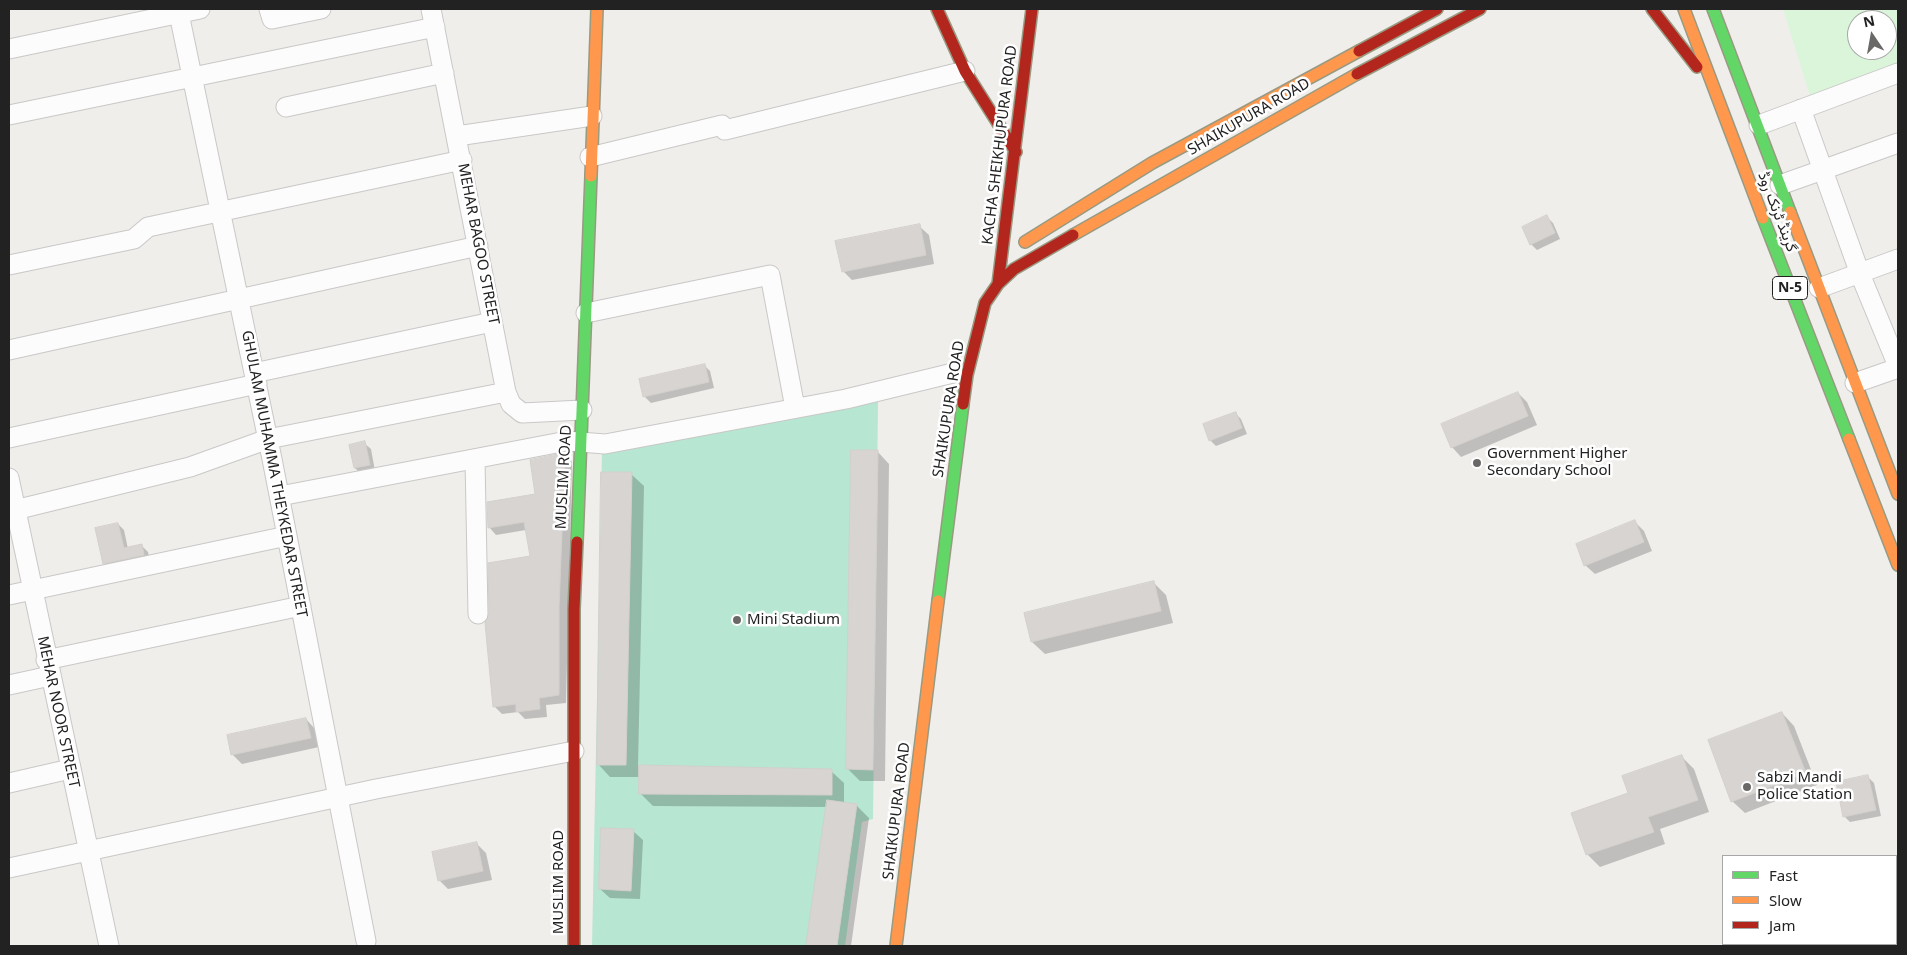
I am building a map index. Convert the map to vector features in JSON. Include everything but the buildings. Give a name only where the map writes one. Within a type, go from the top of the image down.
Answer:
[{"type":"main road","name":"MUSLIM ROAD","points":[[574,946],[574,609],[597,9]]},
{"type":"main road","points":[[937,9],[965,71],[1016,152]]},
{"type":"main road","name":"KACHA SHEIKHUPURA ROAD","points":[[998,284],[1016,152],[1032,9]]},
{"type":"main road","name":"SHAIKUPURA ROAD","points":[[986,273],[1001,257],[1152,163],[1437,9]]},
{"type":"main road","name":"SHAIKUPURA ROAD","points":[[896,946],[926,692],[967,376],[985,303],[998,284],[1014,269],[1301,104],[1480,9]]},
{"type":"main road","points":[[1652,9],[1712,86]]},
{"type":"main road","name":"گرینڈ ٹرنک روڈ","points":[[1684,9],[1712,86],[1758,125],[1855,383],[1894,473],[1898,494]]},
{"type":"main road","name":"گرینڈ ٹرنک روڈ","points":[[1713,9],[1736,107],[1898,565]]},
{"type":"street","points":[[9,49],[178,11],[200,9]]},
{"type":"street","points":[[269,9],[272,19],[321,9]]},
{"type":"street","name":"GHULAM MUHAMMA THEYKEDAR STREET","points":[[178,11],[280,496],[366,941]]},
{"type":"street","points":[[9,115],[192,78],[435,14]]},
{"type":"street","name":"MEHAR BAGOO STREET","points":[[435,14],[444,73],[506,392],[511,404],[522,413],[582,410]]},
{"type":"street","points":[[590,157],[722,125],[725,130],[965,71]]},
{"type":"street","points":[[286,107],[444,73]]},
{"type":"street","points":[[1758,125],[1898,73]]},
{"type":"street","points":[[1801,109],[1860,274],[1898,367],[1855,383]]},
{"type":"street","points":[[457,136],[592,116]]},
{"type":"street","points":[[1780,185],[1898,143]]},
{"type":"street","points":[[9,265],[134,239],[148,227],[462,160]]},
{"type":"street","points":[[9,350],[478,246]]},
{"type":"street","points":[[1820,288],[1898,260]]},
{"type":"street","points":[[586,313],[770,275],[795,408]]},
{"type":"street","points":[[9,438],[492,322]]},
{"type":"street","points":[[280,496],[475,460],[567,440],[605,444],[846,399],[953,373]]},
{"type":"street","points":[[14,518],[190,468],[268,439],[506,392]]},
{"type":"street","points":[[475,460],[478,614]]},
{"type":"street","name":"MEHAR NOOR STREET","points":[[9,478],[14,518],[32,590],[109,946]]},
{"type":"street","points":[[9,595],[287,536]]},
{"type":"street","points":[[9,685],[48,668],[301,606]]},
{"type":"street","points":[[9,868],[574,750]]},
{"type":"street","points":[[9,783],[70,769]]},
{"type":"green space","points":[[1783,9],[1898,9],[1898,63],[1810,96]]},
{"type":"green space","name":"Mini Stadium","points":[[878,401],[873,819],[862,822],[845,946],[592,946],[602,452]]},
{"type":"traffic: fast","points":[[1713,9],[1790,212]]},
{"type":"traffic: fast","points":[[577,542],[591,176]]},
{"type":"traffic: fast","points":[[1763,218],[1849,439]]},
{"type":"traffic: fast","points":[[938,601],[963,404]]},
{"type":"traffic: slow","points":[[591,176],[597,9]]},
{"type":"traffic: slow","points":[[1684,9],[1763,218]]},
{"type":"traffic: slow","points":[[1025,242],[1152,163],[1359,51]]},
{"type":"traffic: slow","points":[[1073,235],[1357,74]]},
{"type":"traffic: slow","points":[[1790,212],[1898,494]]},
{"type":"traffic: slow","points":[[1849,439],[1898,565]]},
{"type":"traffic: slow","points":[[896,946],[938,601]]},
{"type":"traffic: jam","points":[[937,9],[965,71],[1016,152]]},
{"type":"traffic: jam","points":[[998,284],[1032,9]]},
{"type":"traffic: jam","points":[[1359,51],[1437,9]]},
{"type":"traffic: jam","points":[[1357,74],[1480,9]]},
{"type":"traffic: jam","points":[[1652,9],[1697,67]]},
{"type":"traffic: jam","points":[[963,404],[967,375],[985,303],[998,284],[1014,269],[1073,235]]},
{"type":"traffic: jam","points":[[574,946],[574,609],[577,542]]},
{"type":"place","name":"Government Higher Secondary School","points":[[1477,463]]},
{"type":"place","name":"Mini Stadium","points":[[737,620]]},
{"type":"place","name":"Sabzi Mandi Police Station","points":[[1747,787]]}]
